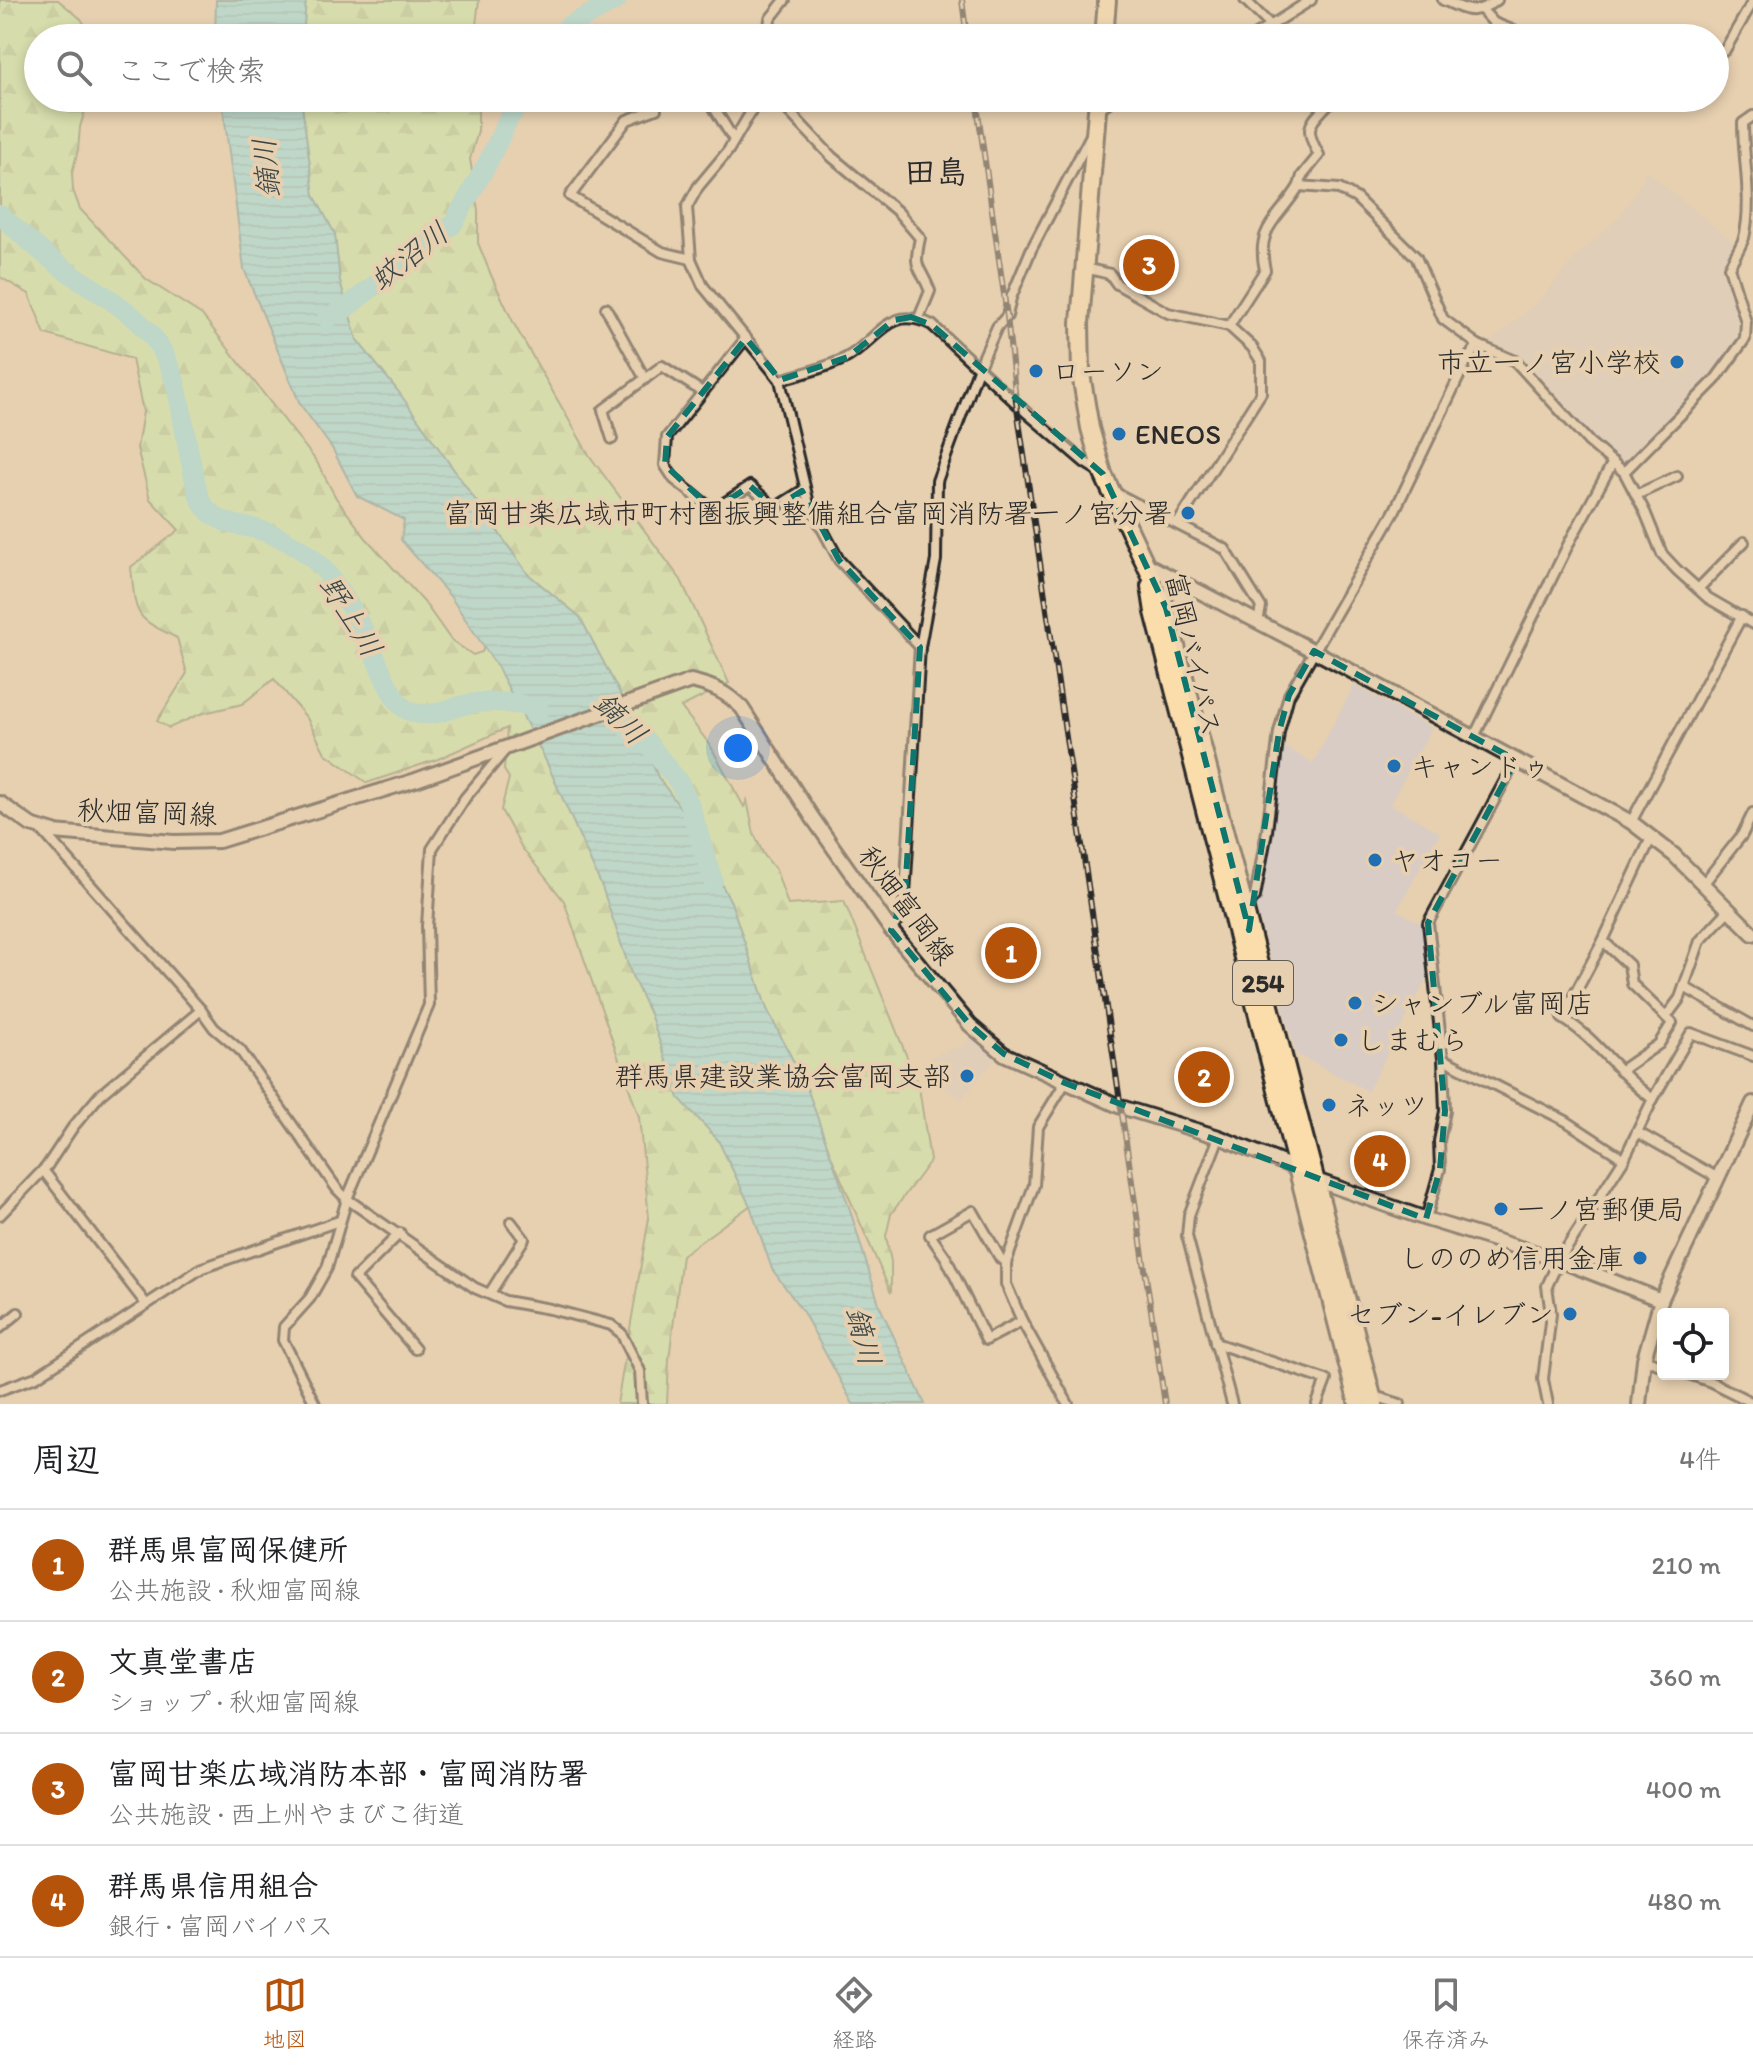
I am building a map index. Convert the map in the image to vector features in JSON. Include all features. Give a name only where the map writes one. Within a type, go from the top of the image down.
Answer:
[{"type":"highway","points":[[1105,24],[1107,0]]},
{"type":"highway","name":"254","points":[[1097,112],[1080,323],[1081,374],[1090,428],[1103,474],[1146,564]]},
{"type":"highway","name":"富岡バイパス","points":[[1146,564],[1166,608],[1368,1401]]},
{"type":"highway","name":"富岡バイパス","points":[[1146,564],[1154,612],[1298,1169],[1368,1401]]},
{"type":"main road","points":[[1146,564],[1631,822],[1704,883],[1753,934]]},
{"type":"main road","name":"秋畑富岡線","points":[[0,803],[13,814],[54,832],[174,842],[219,841],[416,780],[691,681],[712,686],[729,695],[742,708],[812,817],[891,930],[970,1025],[1004,1054],[1121,1107],[1219,1137],[1298,1169],[1313,1179],[1426,1219],[1559,1260],[1661,1300]]},
{"type":"main road","points":[[1639,1404],[1644,1359],[1661,1300],[1753,1103]]},
{"type":"street","points":[[1245,0],[1268,24]]},
{"type":"street","points":[[1276,24],[1311,0]]},
{"type":"street","points":[[1443,0],[1466,10],[1482,10],[1497,0]]},
{"type":"street","points":[[769,24],[781,1]]},
{"type":"street","points":[[1729,43],[1753,1]]},
{"type":"street","points":[[1482,10],[1497,24]]},
{"type":"street","points":[[648,112],[627,120],[570,196],[662,252],[691,259]]},
{"type":"street","points":[[717,112],[734,140]]},
{"type":"street","points":[[751,112],[687,207],[691,259],[703,286],[780,380],[809,504],[839,560],[920,647]]},
{"type":"street","points":[[789,112],[832,157],[898,212],[920,238],[917,270],[930,291],[919,318]]},
{"type":"street","points":[[891,930],[902,916],[905,895],[920,647],[936,560],[937,481],[979,367],[997,327],[1007,316],[1031,250],[1097,112]]},
{"type":"street","points":[[1229,326],[1265,270],[1260,251],[1264,233],[1319,155],[1308,136],[1309,127],[1321,112]]},
{"type":"street","points":[[1624,472],[1715,380],[1745,339],[1746,322],[1729,267],[1744,237],[1749,214],[1750,190],[1743,123],[1753,116]]},
{"type":"street","points":[[1299,186],[1339,189],[1356,198],[1416,257],[1443,319],[1478,345],[1515,361],[1589,442],[1624,472],[1662,554],[1708,598],[1753,624]]},
{"type":"street","points":[[1084,267],[1110,274],[1117,284],[1168,313],[1229,326],[1252,347],[1261,361],[1261,393],[1178,523]]},
{"type":"street","points":[[606,308],[645,379]]},
{"type":"street","points":[[780,380],[848,357],[894,320],[919,318],[932,325],[1084,462],[1103,474]]},
{"type":"street","points":[[746,338],[667,437],[665,465],[674,479],[713,510],[750,486],[775,508],[805,489]]},
{"type":"street","points":[[1244,909],[1255,897],[1279,732],[1289,695],[1394,512],[1467,360],[1478,345]]},
{"type":"street","points":[[612,439],[603,410],[662,366],[701,391]]},
{"type":"street","points":[[1474,737],[1570,541],[1613,462]]},
{"type":"street","points":[[1636,495],[1677,476]]},
{"type":"street","points":[[1111,490],[1225,549],[1261,607],[1258,622]]},
{"type":"street","points":[[1698,589],[1744,542]]},
{"type":"street","points":[[1631,822],[1742,616]]},
{"type":"street","points":[[315,1404],[283,1340],[284,1327],[310,1298],[327,1268],[347,1199],[429,1005],[427,926],[432,849],[465,798],[507,747]]},
{"type":"street","points":[[1426,1219],[1440,1169],[1439,1141],[1445,1111],[1443,1059],[1428,923],[1516,760]]},
{"type":"street","points":[[1704,883],[1742,835],[1753,813]]},
{"type":"street","points":[[41,828],[214,1028],[240,1050],[347,1199],[475,1288],[505,1301],[611,1325],[621,1333],[640,1371],[642,1404]]},
{"type":"street","points":[[1651,838],[1603,941],[1562,1018],[1584,1031],[1630,1083],[1653,1099]]},
{"type":"street","points":[[1620,1071],[1659,1044],[1680,998],[1700,941],[1729,910]]},
{"type":"street","points":[[1603,941],[1629,965],[1632,984],[1669,1020],[1691,1033],[1753,1056]]},
{"type":"street","points":[[1684,987],[1753,1026]]},
{"type":"street","points":[[0,1215],[43,1170],[100,1095],[201,1010]]},
{"type":"street","points":[[1548,1404],[1543,1379],[1551,1314],[1547,1286],[1559,1260],[1624,1159],[1653,1099],[1691,1033]]},
{"type":"street","points":[[1443,1059],[1566,1121],[1624,1159]]},
{"type":"street","points":[[1065,1083],[1038,1127],[1034,1185],[1006,1263],[1006,1284],[1022,1321],[1068,1404]]},
{"type":"street","points":[[1637,1132],[1718,1178]]},
{"type":"street","points":[[1219,1137],[1189,1215],[1187,1236],[1232,1404]]},
{"type":"street","points":[[43,1170],[146,1304]]},
{"type":"street","points":[[1006,1263],[973,1211],[930,1235],[946,1258],[986,1340],[1022,1321]]},
{"type":"street","points":[[0,1390],[36,1377],[202,1268],[339,1221]]},
{"type":"street","points":[[490,1293],[524,1239],[511,1222]]},
{"type":"street","points":[[400,1233],[355,1278],[415,1349]]},
{"type":"street","points":[[0,1328],[18,1313]]},
{"type":"street","points":[[1215,1343],[1326,1380],[1317,1404]]},
{"type":"street","points":[[1644,1359],[1657,1364]]},
{"type":"street","points":[[1705,1380],[1753,1403]]},
{"type":"street","points":[[1368,1401],[1400,1404]]},
{"type":"highlighted area","points":[[911,317],[932,325],[1103,474],[1166,608],[1249,930],[1279,732],[1289,695],[1314,651],[1516,760],[1428,923],[1445,1111],[1440,1169],[1426,1219],[1065,1083],[1004,1054],[970,1025],[891,930],[905,895],[920,647],[839,560],[802,491],[775,508],[750,486],[713,510],[665,465],[667,437],[746,338],[780,380],[848,357],[894,320]]},
{"type":"shaded area","points":[[1645,170],[1736,244],[1722,270],[1741,324],[1739,339],[1711,378],[1627,462],[1618,463],[1589,437],[1535,373],[1488,344],[1538,302],[1578,255],[1619,217],[1642,182]]},
{"type":"shaded area","points":[[1354,685],[1432,728],[1390,804],[1440,833],[1397,910],[1424,925],[1427,978],[1368,1091],[1296,1054],[1256,907],[1282,745],[1313,763]]},
{"type":"shaded area","points":[[972,1035],[996,1058],[962,1099],[936,1083],[930,1057],[964,1045]]},
{"type":"green space","points":[[0,0],[58,0],[84,24],[24,24],[24,112],[85,112],[72,173],[73,190],[80,209],[146,279],[202,315],[317,462],[336,498],[366,538],[424,602],[451,640],[473,655],[482,652],[486,643],[419,531],[277,112],[478,112],[478,131],[470,159],[478,210],[478,243],[491,275],[514,324],[589,455],[681,580],[729,683],[681,707],[710,745],[744,807],[747,800],[754,834],[764,855],[776,870],[788,905],[844,901],[919,1087],[930,1161],[891,1214],[886,1236],[891,1262],[891,1293],[828,1149],[682,1255],[669,1359],[667,1404],[617,1404],[649,1218],[639,1117],[564,901],[522,848],[501,810],[509,778],[504,770],[507,728],[438,759],[367,783],[325,753],[307,718],[274,679],[242,704],[200,714],[169,728],[157,721],[187,673],[177,638],[152,625],[139,613],[131,567],[179,530],[150,499],[137,448],[143,412],[132,359],[45,334],[29,294],[0,277]]},
{"type":"green space","points":[[274,0],[479,0],[476,24],[271,24]]},
{"type":"water","points":[[216,0],[306,0],[304,24],[215,24]]},
{"type":"water","points":[[224,112],[303,112],[314,195],[335,234],[340,281],[357,340],[398,391],[528,574],[580,617],[635,722],[658,777],[682,810],[731,902],[767,1009],[807,1088],[880,1307],[925,1404],[853,1404],[803,1312],[772,1269],[750,1206],[718,1140],[679,1098],[602,887],[546,761],[498,668],[450,596],[401,540],[404,520],[357,496],[332,448],[300,404],[244,269]]},
{"type":"waterway","name":"蚊沼川","points":[[572,24],[617,0]]},
{"type":"waterway","name":"蚊沼川","points":[[327,318],[343,310],[453,224],[513,112]]},
{"type":"waterway","name":"野上川","points":[[0,215],[52,260],[132,316],[152,336],[162,350],[175,382],[195,483],[205,507],[224,521],[278,537],[304,552],[326,572],[356,617],[389,688],[402,706],[424,714],[487,702],[540,710]]},
{"type":"waterway","name":"鏑川","points":[[621,724],[647,742],[680,784],[689,803],[713,881]]},
{"type":"railway","points":[[962,0],[965,24]]},
{"type":"railway","points":[[978,112],[1016,401],[1165,1404]]},
{"type":"place","name":"富岡甘楽広域消防本部・富岡消防署","points":[[1149,265]]},
{"type":"place","name":"市立一ノ宮小学校","points":[[1677,362]]},
{"type":"place","name":"ローソン","points":[[1036,371]]},
{"type":"place","name":"ENEOS","points":[[1119,434]]},
{"type":"place","name":"富岡甘楽広域市町村圏振興整備組合富岡消防署一ノ宮分署","points":[[1188,513]]},
{"type":"place","name":"キャンドゥ","points":[[1394,766]]},
{"type":"place","name":"ヤオコー","points":[[1375,860]]},
{"type":"place","name":"群馬県富岡保健所","points":[[1011,953]]},
{"type":"place","name":"シャンブル富岡店","points":[[1355,1003]]},
{"type":"place","name":"しまむら","points":[[1341,1040]]},
{"type":"place","name":"群馬県建設業協会富岡支部","points":[[967,1076]]},
{"type":"place","name":"文真堂書店","points":[[1204,1077]]},
{"type":"place","name":"ネッツ","points":[[1329,1105]]},
{"type":"place","name":"群馬県信用組合","points":[[1380,1161]]},
{"type":"place","name":"一ノ宮郵便局","points":[[1501,1209]]},
{"type":"place","name":"しののめ信用金庫","points":[[1640,1258]]},
{"type":"place","name":"セブン-イレブン","points":[[1570,1314]]},
{"type":"district","name":"田島","points":[[936,172]]}]
